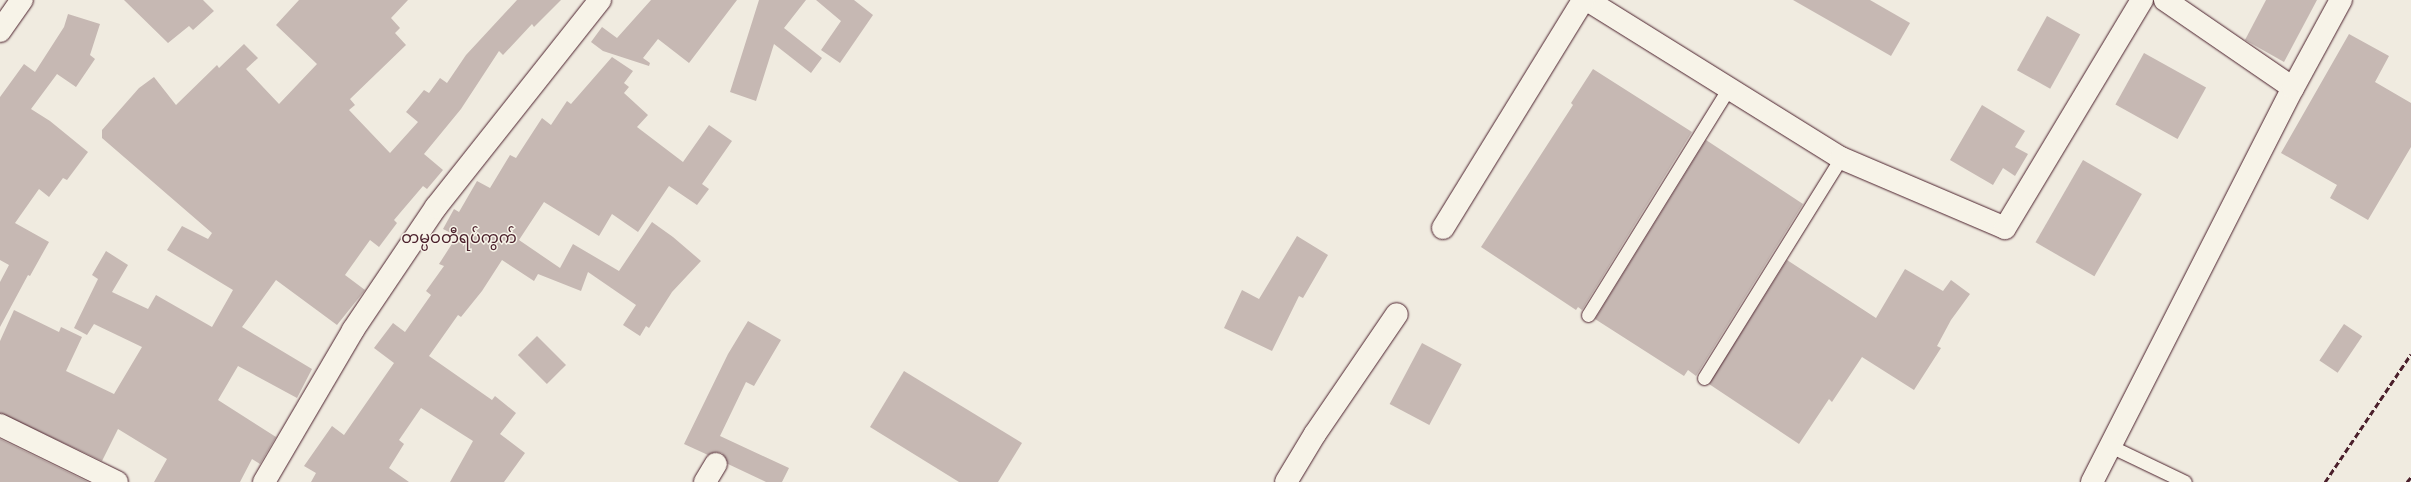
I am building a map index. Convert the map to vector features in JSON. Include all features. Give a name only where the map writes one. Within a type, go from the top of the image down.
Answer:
[{"type":"street","points":[[0,31],[22,0]]},
{"type":"street","points":[[264,482],[353,330],[436,207],[600,0]]},
{"type":"street","points":[[1443,228],[1583,0]]},
{"type":"street","points":[[1587,0],[1841,158],[2005,228],[2142,0]]},
{"type":"street","points":[[2165,0],[2293,88]]},
{"type":"street","points":[[2092,482],[2293,88],[2341,0]]},
{"type":"street","points":[[1286,482],[1315,434],[1397,314]]},
{"type":"street","points":[[0,425],[116,482]]},
{"type":"street","points":[[705,482],[716,464]]},
{"type":"lane","points":[[1588,315],[1729,88]]},
{"type":"lane","points":[[1704,378],[1841,158]]},
{"type":"lane","points":[[2110,446],[2186,482]]},
{"type":"building","points":[[124,0],[203,0],[214,11],[193,30],[189,26],[168,43]]},
{"type":"building","points":[[299,0],[408,0],[391,18],[400,28],[395,33],[406,45],[350,99],[355,105],[349,110],[390,153],[418,122],[406,112],[424,90],[429,93],[440,78],[447,83],[466,55],[517,0],[561,0],[534,27],[532,24],[503,55],[499,51],[461,109],[424,154],[443,170],[427,189],[423,186],[394,220],[397,223],[379,247],[370,240],[345,275],[365,290],[337,325],[276,280],[242,327],[312,369],[297,398],[238,366],[218,400],[276,437],[260,464],[252,459],[240,482],[154,482],[167,459],[118,429],[102,461],[0,413],[0,341],[14,310],[59,332],[61,327],[82,337],[66,371],[114,394],[142,347],[94,324],[87,335],[74,328],[98,279],[92,275],[106,251],[128,265],[112,292],[148,309],[156,295],[212,327],[233,290],[167,250],[182,226],[208,239],[212,233],[102,138],[102,130],[139,88],[154,77],[176,105],[217,65],[219,68],[244,44],[258,58],[246,69],[279,104],[317,64],[276,25]]},
{"type":"building","points":[[651,0],[737,0],[689,63],[658,39],[643,58],[650,63],[649,66],[603,51],[591,42],[602,27],[617,38]]},
{"type":"building","points":[[759,0],[806,0],[784,28],[822,58],[811,73],[774,44],[756,101],[730,92]]},
{"type":"building","points":[[816,0],[854,0],[873,15],[840,63],[821,50],[841,21]]},
{"type":"building","points":[[1793,0],[1870,0],[1910,23],[1891,56]]},
{"type":"building","points":[[2266,0],[2317,0],[2284,62],[2245,40]]},
{"type":"building","points":[[68,14],[100,24],[90,55],[95,59],[76,87],[57,74],[31,109],[50,121],[88,152],[67,180],[63,178],[49,197],[39,189],[15,223],[49,242],[30,276],[28,275],[0,327],[0,282],[9,265],[0,260],[0,97],[24,64],[35,72],[64,27]]},
{"type":"building","points":[[2047,16],[2080,34],[2050,89],[2017,70]]},
{"type":"building","points":[[2349,34],[2389,56],[2375,82],[2411,103],[2411,147],[2368,220],[2330,198],[2337,185],[2281,153]]},
{"type":"building","points":[[2144,53],[2206,87],[2177,139],[2115,105]]},
{"type":"building","points":[[612,57],[633,71],[624,83],[629,87],[624,93],[648,115],[637,127],[683,162],[709,125],[732,141],[702,184],[709,189],[697,205],[669,186],[638,232],[612,214],[599,236],[544,202],[519,240],[560,268],[573,244],[619,271],[652,222],[673,237],[701,261],[672,292],[649,328],[646,326],[640,336],[623,325],[636,305],[588,272],[581,291],[538,274],[534,281],[502,260],[482,291],[461,317],[458,315],[429,356],[492,400],[495,396],[516,413],[500,434],[525,453],[504,482],[450,482],[473,441],[421,408],[399,440],[404,444],[389,468],[409,482],[311,482],[316,473],[304,466],[332,426],[344,435],[394,363],[374,348],[393,323],[405,332],[431,295],[426,291],[444,266],[439,264],[457,236],[443,229],[454,209],[459,212],[477,181],[490,188],[510,155],[516,158],[542,118],[551,125],[567,101],[571,104]]},
{"type":"building","points":[[1593,69],[1692,132],[1582,310],[1578,307],[1576,310],[1481,247],[1573,105],[1571,103]]},
{"type":"building","points":[[1982,105],[2025,131],[2015,147],[2028,154],[2015,176],[2003,168],[1993,185],[1950,160]]},
{"type":"building","points":[[1706,140],[1803,204],[1696,376],[1688,370],[1684,376],[1595,319]]},
{"type":"building","points":[[2083,160],[2142,194],[2094,276],[2036,242]]},
{"type":"building","points":[[1297,236],[1328,255],[1303,298],[1299,296],[1272,351],[1224,328],[1242,290],[1259,299]]},
{"type":"building","points":[[1787,260],[1876,318],[1905,269],[1943,291],[1951,280],[1970,294],[1951,320],[1937,346],[1941,348],[1914,390],[1862,357],[1832,402],[1829,399],[1799,444],[1709,384]]},
{"type":"building","points":[[748,321],[781,340],[754,386],[746,382],[720,436],[789,468],[782,482],[766,482],[728,464],[722,453],[716,452],[708,455],[684,444],[728,354]]},
{"type":"building","points":[[2344,324],[2362,336],[2338,373],[2319,360]]},
{"type":"building","points":[[537,336],[566,365],[547,384],[518,355]]},
{"type":"building","points":[[1422,343],[1462,364],[1429,425],[1390,404]]},
{"type":"building","points":[[904,371],[1022,443],[998,482],[959,482],[870,427]]},
{"type":"building","points":[[0,439],[88,482],[0,482]]},
{"type":"railway","points":[[2325,482],[2411,354]]},
{"type":"railway","points":[[2407,482],[2411,477]]},
{"type":"district","name":"တမ္ပဝတီရပ်ကွက်","points":[[459,239]]}]
